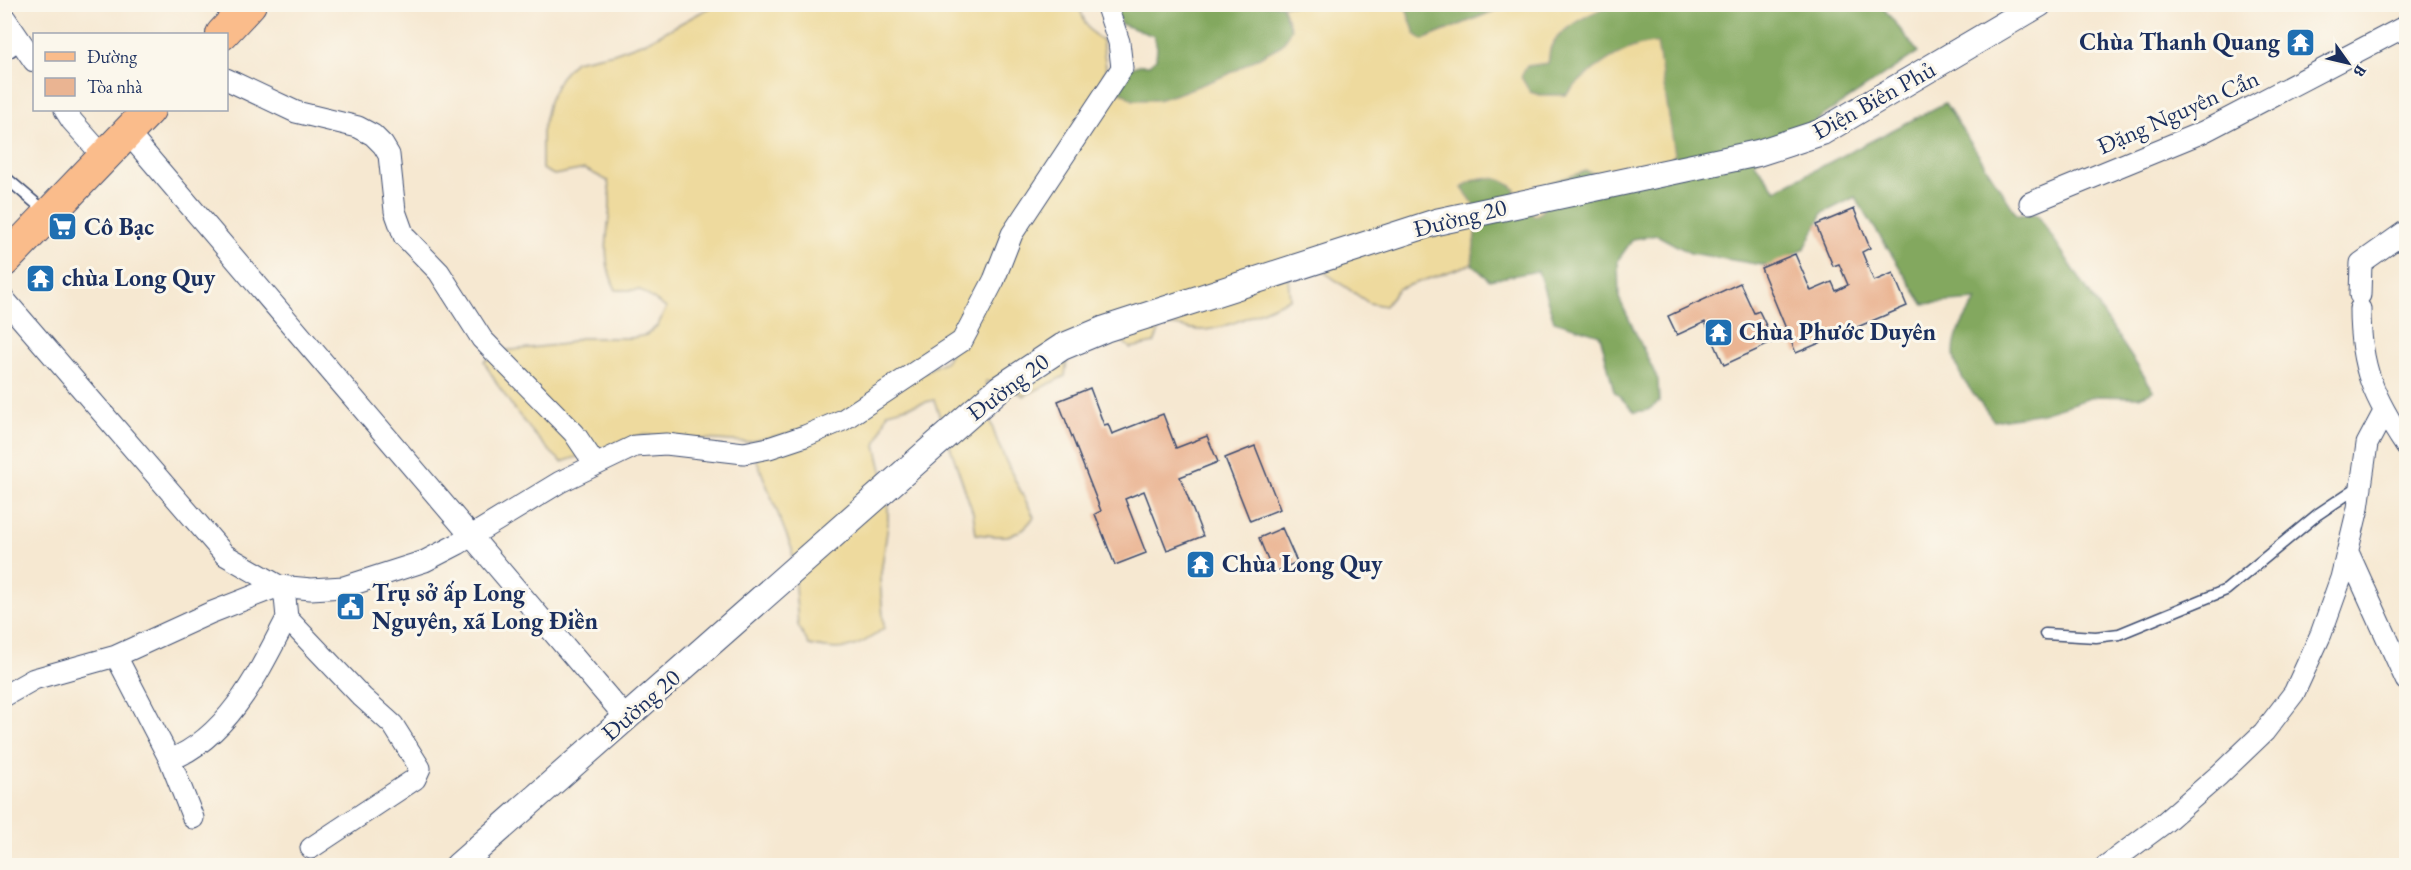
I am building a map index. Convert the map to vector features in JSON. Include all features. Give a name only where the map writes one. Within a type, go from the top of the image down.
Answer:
[{"type":"main road","points":[[223,33],[250,4]]},
{"type":"main road","points":[[4,261],[148,111]]},
{"type":"street","points":[[4,299],[225,555],[279,586],[311,589],[344,587],[424,561],[621,451],[643,444],[744,453],[770,448],[805,436],[843,420],[962,341],[994,280],[1012,234],[1122,68],[1119,42],[1106,4]]},
{"type":"street","name":"Điện Biên Phủ","points":[[1697,166],[1780,147],[1822,132],[2038,4]]},
{"type":"street","points":[[4,17],[33,60]]},
{"type":"street","name":"Đặng Nguyên Cẩn","points":[[2030,203],[2204,132],[2406,26]]},
{"type":"street","points":[[228,80],[296,112],[358,127],[373,135],[389,155],[395,211],[404,236],[439,272],[482,339],[574,433],[595,464]]},
{"type":"street","points":[[66,111],[103,156]]},
{"type":"street","points":[[127,132],[626,717]]},
{"type":"street","name":"Đường 20","points":[[458,866],[1000,388],[1062,347],[1105,329],[1436,222],[1697,166]]},
{"type":"street","points":[[2406,231],[2361,263],[2360,302],[2360,343],[2364,365],[2384,412],[2406,446]]},
{"type":"street","points":[[2106,866],[2164,823],[2264,732],[2294,693],[2321,634],[2348,552],[2367,444],[2384,412]]},
{"type":"street","points":[[2348,552],[2406,680]]},
{"type":"street","points":[[170,760],[194,749],[213,734],[257,676],[287,618],[285,597],[279,586]]},
{"type":"street","points":[[4,696],[34,679],[116,656],[210,613],[279,586]]},
{"type":"street","points":[[287,618],[362,697],[393,725],[420,768],[415,778],[311,848]]},
{"type":"street","points":[[116,656],[170,760],[193,818]]},
{"type":"lane","points":[[4,56],[22,43]]},
{"type":"lane","points":[[4,176],[49,214]]},
{"type":"lane","points":[[2045,634],[2096,638],[2118,634],[2226,590],[2318,514],[2361,485]]},
{"type":"green space","points":[[1618,4],[1664,4],[1673,8],[1673,4],[1881,5],[1918,52],[1754,162],[1776,190],[1945,103],[2017,215],[2037,214],[2154,391],[2139,397],[2097,396],[2042,413],[1994,421],[1961,376],[1954,351],[1964,320],[1977,300],[1923,304],[1855,197],[1823,213],[1805,248],[1774,267],[1690,253],[1657,235],[1633,239],[1618,260],[1619,298],[1658,380],[1659,402],[1648,410],[1635,412],[1614,391],[1600,335],[1554,321],[1538,271],[1489,280],[1472,264],[1476,223],[1462,188],[1469,182],[1496,176],[1515,189],[1514,200],[1543,200],[1548,183],[1586,171],[1602,176],[1629,51],[1595,69],[1566,95],[1540,95],[1530,92],[1520,77],[1527,66],[1548,63],[1554,41],[1570,27],[1600,9]]},
{"type":"green space","points":[[1113,5],[1282,5],[1291,30],[1282,45],[1227,75],[1158,100],[1133,100],[1118,90],[1129,70],[1137,66],[1149,65],[1156,59],[1157,47],[1154,36],[1121,24]]},
{"type":"green space","points":[[1405,5],[1509,5],[1422,40],[1415,34]]},
{"type":"sand","points":[[716,4],[1079,5],[1089,29],[1102,40],[1106,67],[1102,81],[961,330],[844,414],[797,432],[747,442],[642,435],[562,462],[541,442],[519,415],[484,361],[503,351],[565,344],[579,338],[631,338],[646,335],[658,325],[666,308],[640,290],[616,290],[607,261],[606,247],[610,209],[608,181],[585,169],[554,175],[542,169],[542,132],[549,101],[560,78],[575,61],[614,53],[650,40]]},
{"type":"sand","points":[[1282,5],[1405,5],[1415,34],[1423,40],[1509,5],[1618,5],[1600,10],[1570,27],[1554,41],[1548,63],[1527,66],[1521,77],[1530,92],[1540,95],[1566,95],[1607,60],[1632,48],[1657,43],[1675,154],[1661,170],[1602,176],[1586,171],[1549,183],[1542,212],[1535,216],[1514,200],[1515,189],[1503,181],[1482,178],[1468,183],[1462,188],[1474,204],[1476,223],[1472,264],[1398,289],[1385,306],[1369,303],[1318,268],[1288,277],[1290,299],[1223,326],[1202,330],[1161,326],[1154,343],[1130,348],[1121,340],[1102,334],[1068,351],[1065,376],[1024,396],[1004,384],[986,381],[988,414],[994,432],[1034,517],[1028,525],[1015,534],[1001,536],[976,534],[973,513],[934,400],[888,412],[876,445],[888,495],[888,525],[880,580],[884,628],[866,641],[850,647],[831,649],[809,645],[798,625],[792,549],[755,456],[946,361],[1023,226],[1118,90],[1133,100],[1158,100],[1227,75],[1282,45],[1291,29]]},
{"type":"building","points":[[1854,209],[1870,248],[1862,252],[1874,281],[1893,273],[1907,306],[1796,353],[1761,268],[1795,254],[1811,291],[1832,282],[1836,291],[1848,285],[1839,264],[1833,266],[1816,225]]},
{"type":"building","points":[[1740,283],[1754,313],[1759,311],[1774,342],[1724,365],[1705,322],[1677,335],[1668,316]]},
{"type":"building","points":[[1090,388],[1104,425],[1108,424],[1112,434],[1163,414],[1176,448],[1207,436],[1218,462],[1180,477],[1203,536],[1167,550],[1144,491],[1125,499],[1146,553],[1115,565],[1095,514],[1101,511],[1058,401]]},
{"type":"building","points":[[1255,446],[1280,509],[1250,521],[1225,458]]},
{"type":"building","points":[[1282,528],[1297,562],[1273,573],[1259,538]]},
{"type":"place","name":"Chùa Thanh Quang","points":[[2301,42]]},
{"type":"place","name":"Cô Bạc","points":[[63,227]]},
{"type":"place","name":"chùa Long Quy","points":[[41,278]]},
{"type":"place","name":"Chùa Phước Duyên","points":[[1718,332]]},
{"type":"place","name":"Chùa Long Quy","points":[[1201,564]]},
{"type":"place","name":"Trụ sở ấp Long Nguyên, xã Long Điền","points":[[351,607]]}]
